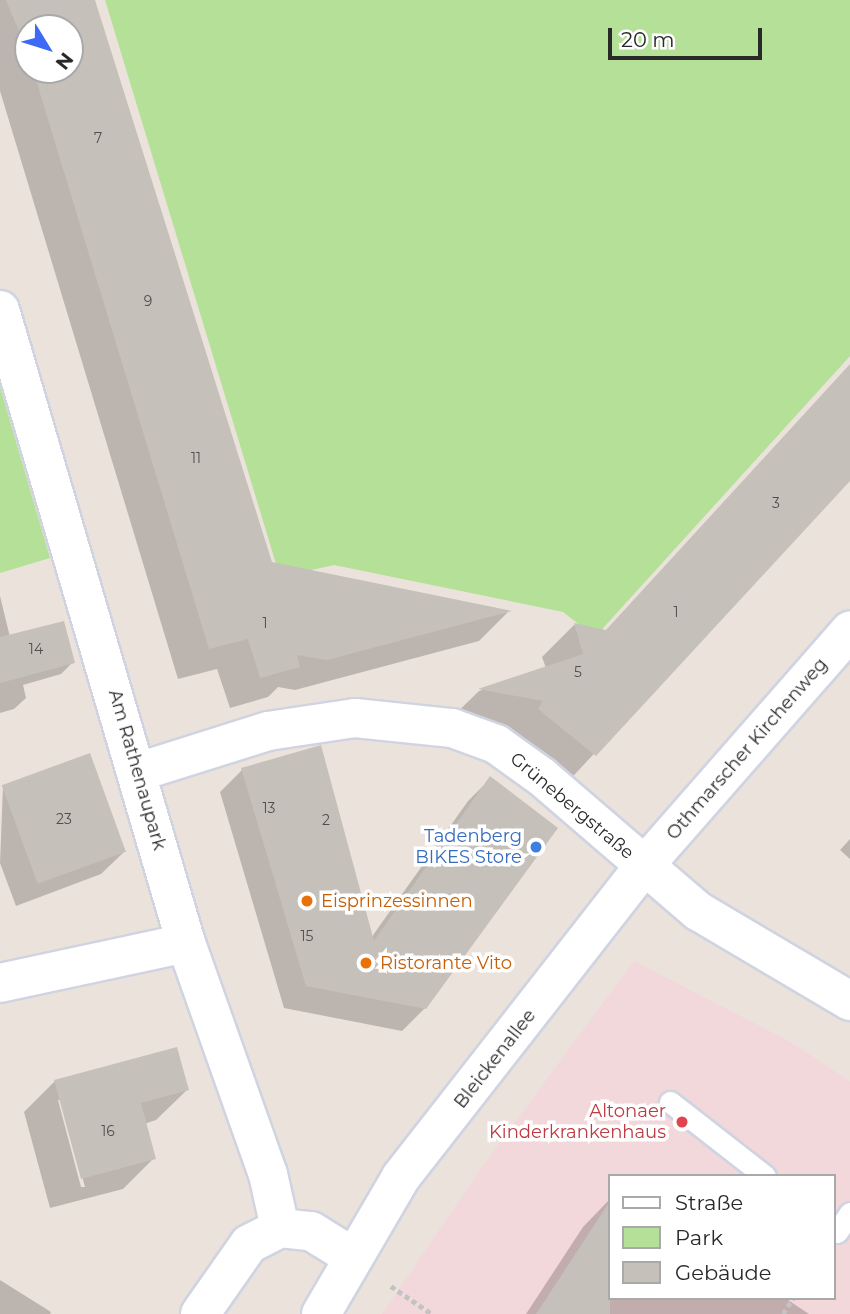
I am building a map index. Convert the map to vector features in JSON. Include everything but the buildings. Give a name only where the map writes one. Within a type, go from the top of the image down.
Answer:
[{"type":"street","name":"Am Rathenaupark","points":[[0,310],[138,772],[186,943],[268,1174],[280,1228]]},
{"type":"street","name":"Othmarscher Kirchenweg","points":[[644,866],[850,631]]},
{"type":"street","name":"Grünebergstraße","points":[[138,772],[268,731],[343,720],[452,728],[496,744],[542,777],[698,911],[850,1001]]},
{"type":"street","name":"Bleickenallee","points":[[321,1314],[401,1177],[644,866]]},
{"type":"street","points":[[0,983],[186,943]]},
{"type":"street","points":[[200,1314],[249,1244],[280,1228],[311,1231],[353,1258]]},
{"type":"lane","points":[[670,1102],[762,1174]]},
{"type":"lane","points":[[836,1231],[850,1213]]},
{"type":"path","points":[[391,1286],[432,1314]]},
{"type":"shaded area","name":"Altonaer Kinderkrankenhaus","points":[[634,961],[789,1041],[850,1081],[850,1314],[382,1314],[484,1164]]},
{"type":"green space","points":[[105,0],[850,0],[850,356],[595,637],[563,612],[334,565],[280,577]]},
{"type":"green space","points":[[0,387],[50,558],[0,573]]},
{"type":"place","name":"Tadenberg BIKES Store","points":[[536,847]]},
{"type":"place","name":"Eisprinzessinnen","points":[[307,901]]},
{"type":"place","name":"Ristorante Vito","points":[[366,963]]},
{"type":"place","name":"Altonaer Kinderkrankenhaus","points":[[682,1122]]}]
